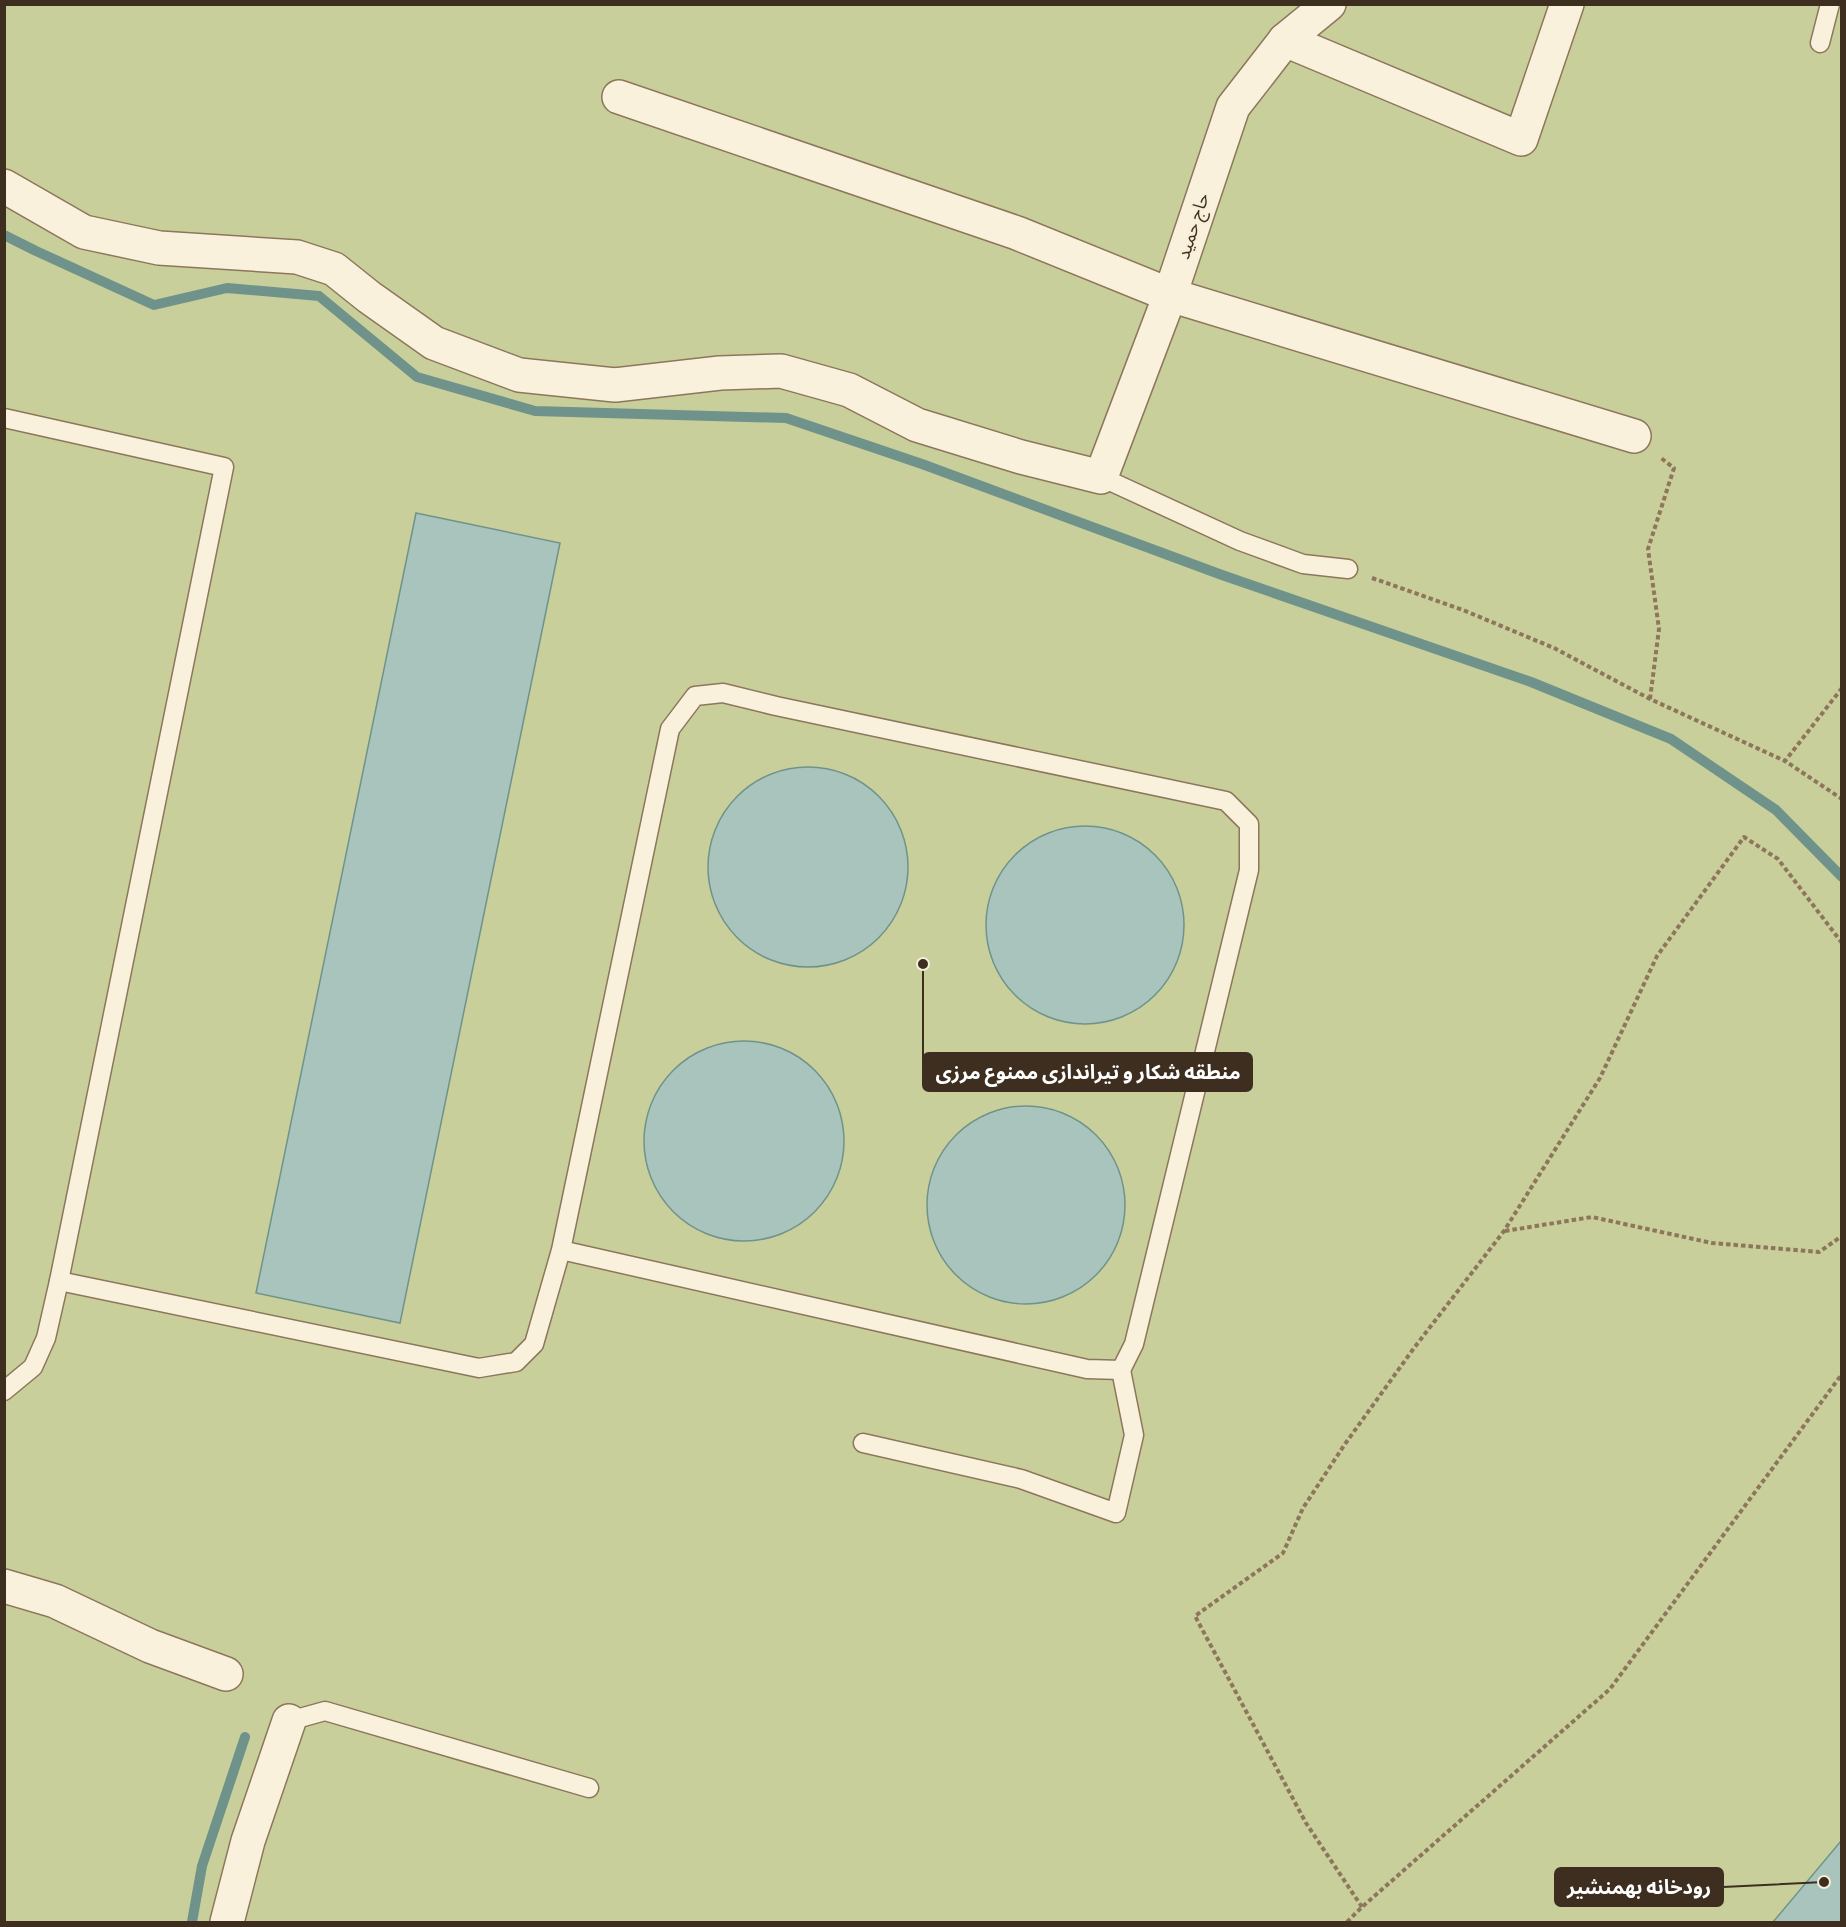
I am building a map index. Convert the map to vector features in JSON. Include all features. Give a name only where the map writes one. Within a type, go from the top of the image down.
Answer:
[{"type":"street","name":"حاج حمید","points":[[1101,477],[1170,295],[1233,107],[1285,40],[1329,4]]},
{"type":"street","points":[[1285,40],[1521,139],[1567,4]]},
{"type":"street","points":[[620,97],[1017,233],[1170,295],[1634,436]]},
{"type":"street","points":[[4,186],[84,231],[159,248],[297,257],[334,268],[369,297],[434,343],[519,375],[615,385],[720,373],[781,371],[849,390],[916,426],[1021,457],[1101,477]]},
{"type":"street","points":[[4,1586],[55,1601],[150,1646],[226,1674]]},
{"type":"street","points":[[227,1923],[248,1841],[289,1721]]},
{"type":"lane","points":[[1820,43],[1830,4]]},
{"type":"lane","points":[[4,418],[224,467],[46,1338],[33,1367],[4,1391]]},
{"type":"lane","points":[[1101,477],[1240,541],[1303,564],[1348,569]]},
{"type":"lane","points":[[59,1281],[479,1368],[516,1362],[534,1344],[561,1250],[670,729],[695,696],[723,693],[1226,801],[1249,824],[1249,870],[1134,1344],[1121,1370],[1134,1435],[1116,1513],[1021,1479],[862,1443]]},
{"type":"lane","points":[[561,1250],[1088,1369],[1121,1370]]},
{"type":"lane","points":[[289,1721],[325,1711],[589,1788]]},
{"type":"path","points":[[1634,436],[1674,468],[1648,549],[1659,629],[1650,699]]},
{"type":"path","points":[[1348,569],[1463,610],[1554,648],[1650,699],[1785,761],[1842,799]]},
{"type":"path","points":[[1785,761],[1842,688]]},
{"type":"path","points":[[1362,1908],[1306,1823],[1196,1616],[1283,1553],[1303,1508],[1345,1444],[1414,1348],[1504,1231],[1600,1078],[1657,956],[1744,837],[1778,859],[1842,943]]},
{"type":"path","points":[[1504,1231],[1592,1217],[1712,1244],[1819,1252],[1842,1236]]},
{"type":"path","points":[[1347,1923],[1610,1689],[1842,1374]]},
{"type":"green space","points":[[5,5],[1841,5],[1841,1922],[5,1922]]},
{"type":"water","points":[[416,513],[560,543],[400,1323],[256,1293]]},
{"type":"water","points":[[808,767],[827,769],[855,779],[885,804],[900,829],[906,848],[908,867],[906,886],[896,914],[871,944],[846,959],[827,965],[808,967],[789,965],[761,955],[731,930],[716,905],[710,886],[708,867],[710,848],[720,820],[745,790],[770,775],[789,769]]},
{"type":"water","points":[[1075,826],[1095,826],[1132,837],[1162,862],[1177,887],[1183,906],[1183,944],[1173,972],[1148,1002],[1132,1013],[1114,1020],[1095,1024],[1075,1024],[1038,1013],[1008,988],[997,972],[990,954],[986,935],[986,915],[997,878],[1022,848],[1038,837],[1056,830]]},
{"type":"water","points":[[744,1041],[763,1043],[791,1053],[821,1078],[836,1103],[842,1122],[844,1141],[842,1160],[832,1188],[807,1218],[782,1233],[763,1239],[744,1241],[725,1239],[697,1229],[667,1204],[652,1179],[646,1160],[644,1141],[646,1122],[656,1094],[681,1064],[706,1049],[725,1043]]},
{"type":"water","points":[[1016,1106],[1036,1106],[1073,1117],[1103,1142],[1118,1167],[1124,1186],[1124,1224],[1114,1252],[1089,1282],[1073,1293],[1055,1300],[1036,1304],[1016,1304],[979,1293],[949,1268],[938,1252],[931,1234],[927,1215],[927,1195],[938,1158],[963,1128],[979,1117],[997,1110]]},
{"type":"water","points":[[1841,1841],[1841,1922],[1773,1922]]},
{"type":"waterway","points":[[4,235],[154,305],[227,288],[319,296],[417,377],[535,411],[786,418],[922,464],[1222,575],[1531,682],[1671,739],[1776,810],[1842,877]]},
{"type":"waterway","points":[[192,1922],[202,1866],[245,1737]]},
{"type":"place","name":"منطقه شکار و تیراندازی ممنوع مرزی","points":[[923,964]]},
{"type":"place","name":"رودخانه بهمنشیر","points":[[1824,1882]]}]
